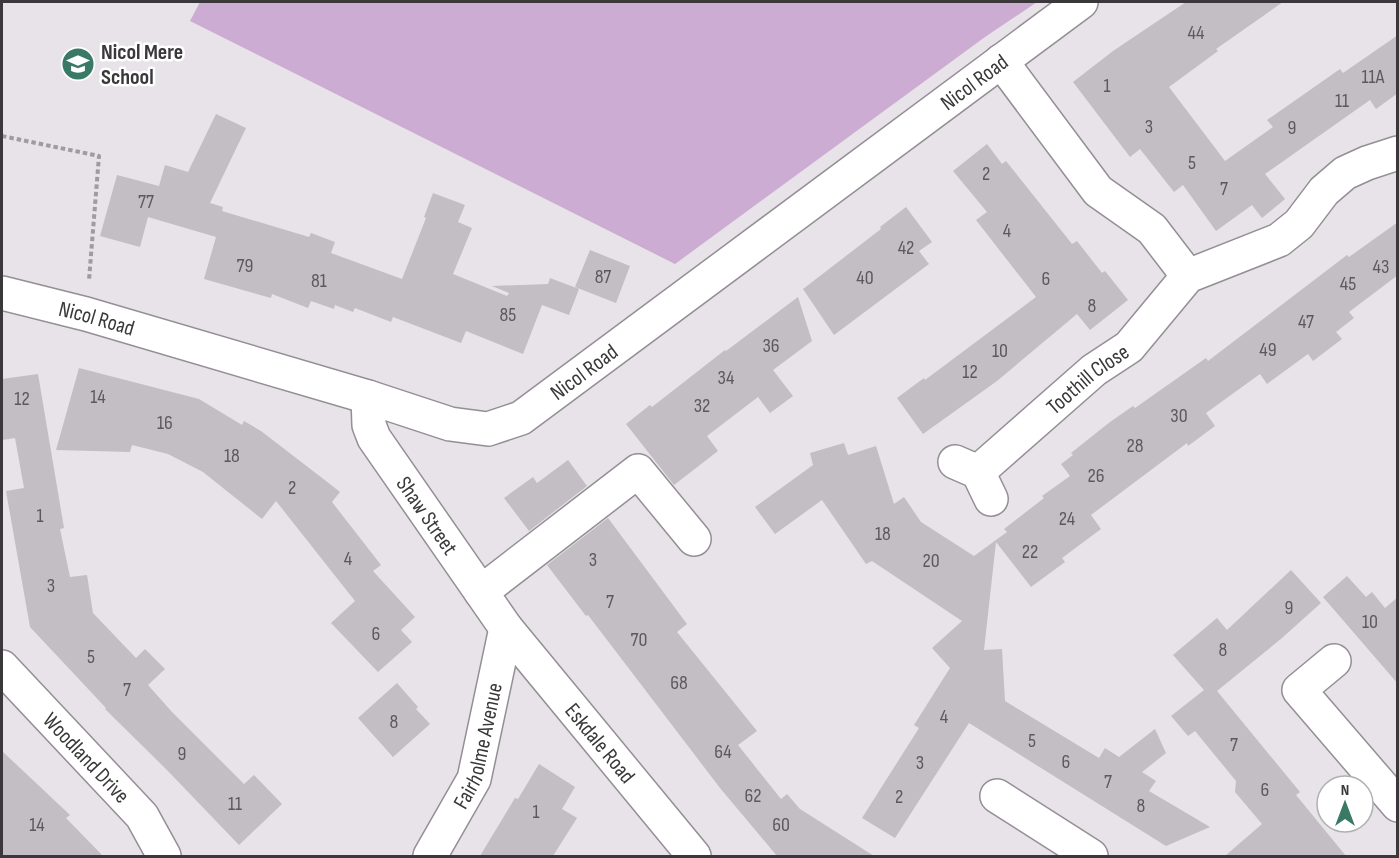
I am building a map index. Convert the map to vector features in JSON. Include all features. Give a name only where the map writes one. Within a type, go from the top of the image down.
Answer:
[{"type":"street","name":"Nicol Road","points":[[2,292],[86,314],[368,397],[450,424],[488,429],[521,418],[1081,2]]},
{"type":"street","points":[[1001,61],[1098,191],[1152,229],[1188,276]]},
{"type":"street","name":"Toothill Close","points":[[975,478],[1094,370],[1129,347],[1188,276],[1279,240],[1299,224],[1324,191],[1344,173],[1398,153]]},
{"type":"street","name":"Shaw Street","points":[[368,397],[367,415],[374,438],[506,628]]},
{"type":"street","points":[[481,592],[638,471],[694,539]]},
{"type":"street","name":"Fairholme Avenue","points":[[430,856],[474,779],[506,628]]},
{"type":"street","name":"Eskdale Road","points":[[506,628],[694,856]]},
{"type":"street","points":[[1334,661],[1299,690],[1398,805]]},
{"type":"street","name":"Woodland Drive","points":[[2,668],[142,816],[164,856]]},
{"type":"street","points":[[997,796],[1053,847],[1091,856]]},
{"type":"path","points":[[2,136],[99,156],[86,314]]},
{"type":"shaded area","points":[[200,2],[1037,2],[985,37],[675,264],[190,21]]},
{"type":"building","points":[[1186,2],[1283,2],[1216,49],[1218,51],[1169,87],[1225,161],[1273,127],[1267,120],[1340,69],[1343,73],[1398,35],[1398,93],[1376,109],[1370,100],[1265,174],[1285,199],[1262,218],[1252,205],[1216,231],[1183,185],[1174,192],[1140,149],[1130,157],[1073,82],[1113,51]]},
{"type":"building","points":[[216,114],[246,128],[210,203],[223,207],[222,211],[309,237],[311,233],[335,242],[331,253],[402,279],[426,218],[424,217],[433,193],[465,205],[458,222],[472,228],[453,274],[507,296],[509,293],[492,286],[548,284],[550,278],[579,289],[569,315],[542,305],[523,354],[466,331],[461,343],[393,317],[391,322],[355,308],[353,312],[335,305],[334,309],[311,301],[308,308],[272,294],[271,298],[204,279],[216,237],[148,217],[140,247],[100,236],[117,175],[159,186],[165,165],[188,172]]},
{"type":"building","points":[[987,144],[1002,164],[1006,161],[1072,244],[1077,241],[1102,273],[1105,271],[1128,300],[1090,330],[1077,314],[997,381],[923,434],[897,398],[924,378],[925,380],[1036,297],[976,220],[987,212],[953,171]]},
{"type":"building","points":[[906,207],[932,242],[919,251],[929,264],[834,335],[803,289]]},
{"type":"building","points":[[1398,222],[1398,275],[1349,312],[1354,318],[1336,332],[1342,339],[1313,361],[1308,354],[1267,384],[1260,374],[1206,413],[1215,426],[1188,446],[1187,443],[1091,515],[1101,529],[1062,558],[1065,562],[1031,587],[996,542],[984,650],[1002,649],[1005,701],[1099,758],[1105,748],[1119,757],[1155,729],[1166,753],[1142,772],[1156,781],[1149,791],[1210,827],[1166,846],[969,723],[895,838],[862,818],[919,728],[914,725],[950,668],[932,648],[962,621],[872,561],[866,564],[822,500],[775,534],[755,507],[813,465],[810,453],[844,443],[848,455],[876,446],[894,504],[904,497],[921,522],[974,556],[1007,532],[1004,529],[1044,498],[1042,496],[1070,476],[1061,464],[1073,455],[1071,453],[1110,422],[1133,406],[1135,408],[1206,358],[1208,361],[1347,255],[1349,257]]},
{"type":"building","points":[[590,250],[630,266],[616,303],[575,287]]},
{"type":"building","points":[[798,297],[812,341],[773,370],[793,396],[770,413],[758,397],[707,436],[718,451],[674,485],[626,424]]},
{"type":"building","points":[[79,368],[199,399],[242,425],[244,421],[261,431],[340,492],[332,502],[381,565],[373,571],[415,617],[401,630],[412,642],[378,672],[331,623],[355,601],[276,501],[262,519],[203,472],[168,454],[132,445],[130,452],[56,450]]},
{"type":"building","points":[[38,374],[64,528],[60,529],[70,577],[87,575],[93,613],[136,658],[145,649],[165,669],[148,685],[172,712],[244,784],[254,775],[282,804],[239,845],[105,709],[30,627],[6,491],[24,488],[15,438],[2,440],[2,379]]},
{"type":"building","points":[[568,460],[587,486],[529,531],[504,498],[533,477],[537,483]]},
{"type":"building","points":[[608,518],[687,624],[677,632],[757,731],[738,745],[781,799],[787,794],[800,809],[874,856],[777,856],[720,788],[547,565]]},
{"type":"building","points":[[1291,570],[1321,603],[1217,691],[1300,792],[1296,795],[1315,818],[1315,834],[1328,834],[1346,856],[1225,856],[1262,824],[1235,792],[1236,781],[1195,731],[1188,736],[1171,716],[1204,690],[1173,655],[1217,618],[1227,630]]},
{"type":"building","points":[[1347,576],[1366,597],[1372,592],[1385,608],[1398,597],[1398,684],[1323,597]]},
{"type":"building","points":[[397,683],[430,724],[393,757],[358,718]]},
{"type":"building","points":[[2,751],[70,815],[66,818],[103,856],[2,856]]},
{"type":"building","points":[[539,764],[575,787],[562,809],[577,818],[553,856],[480,856],[515,798],[518,799]]},
{"type":"place","name":"Nicol Mere School","points":[[78,64]]}]
